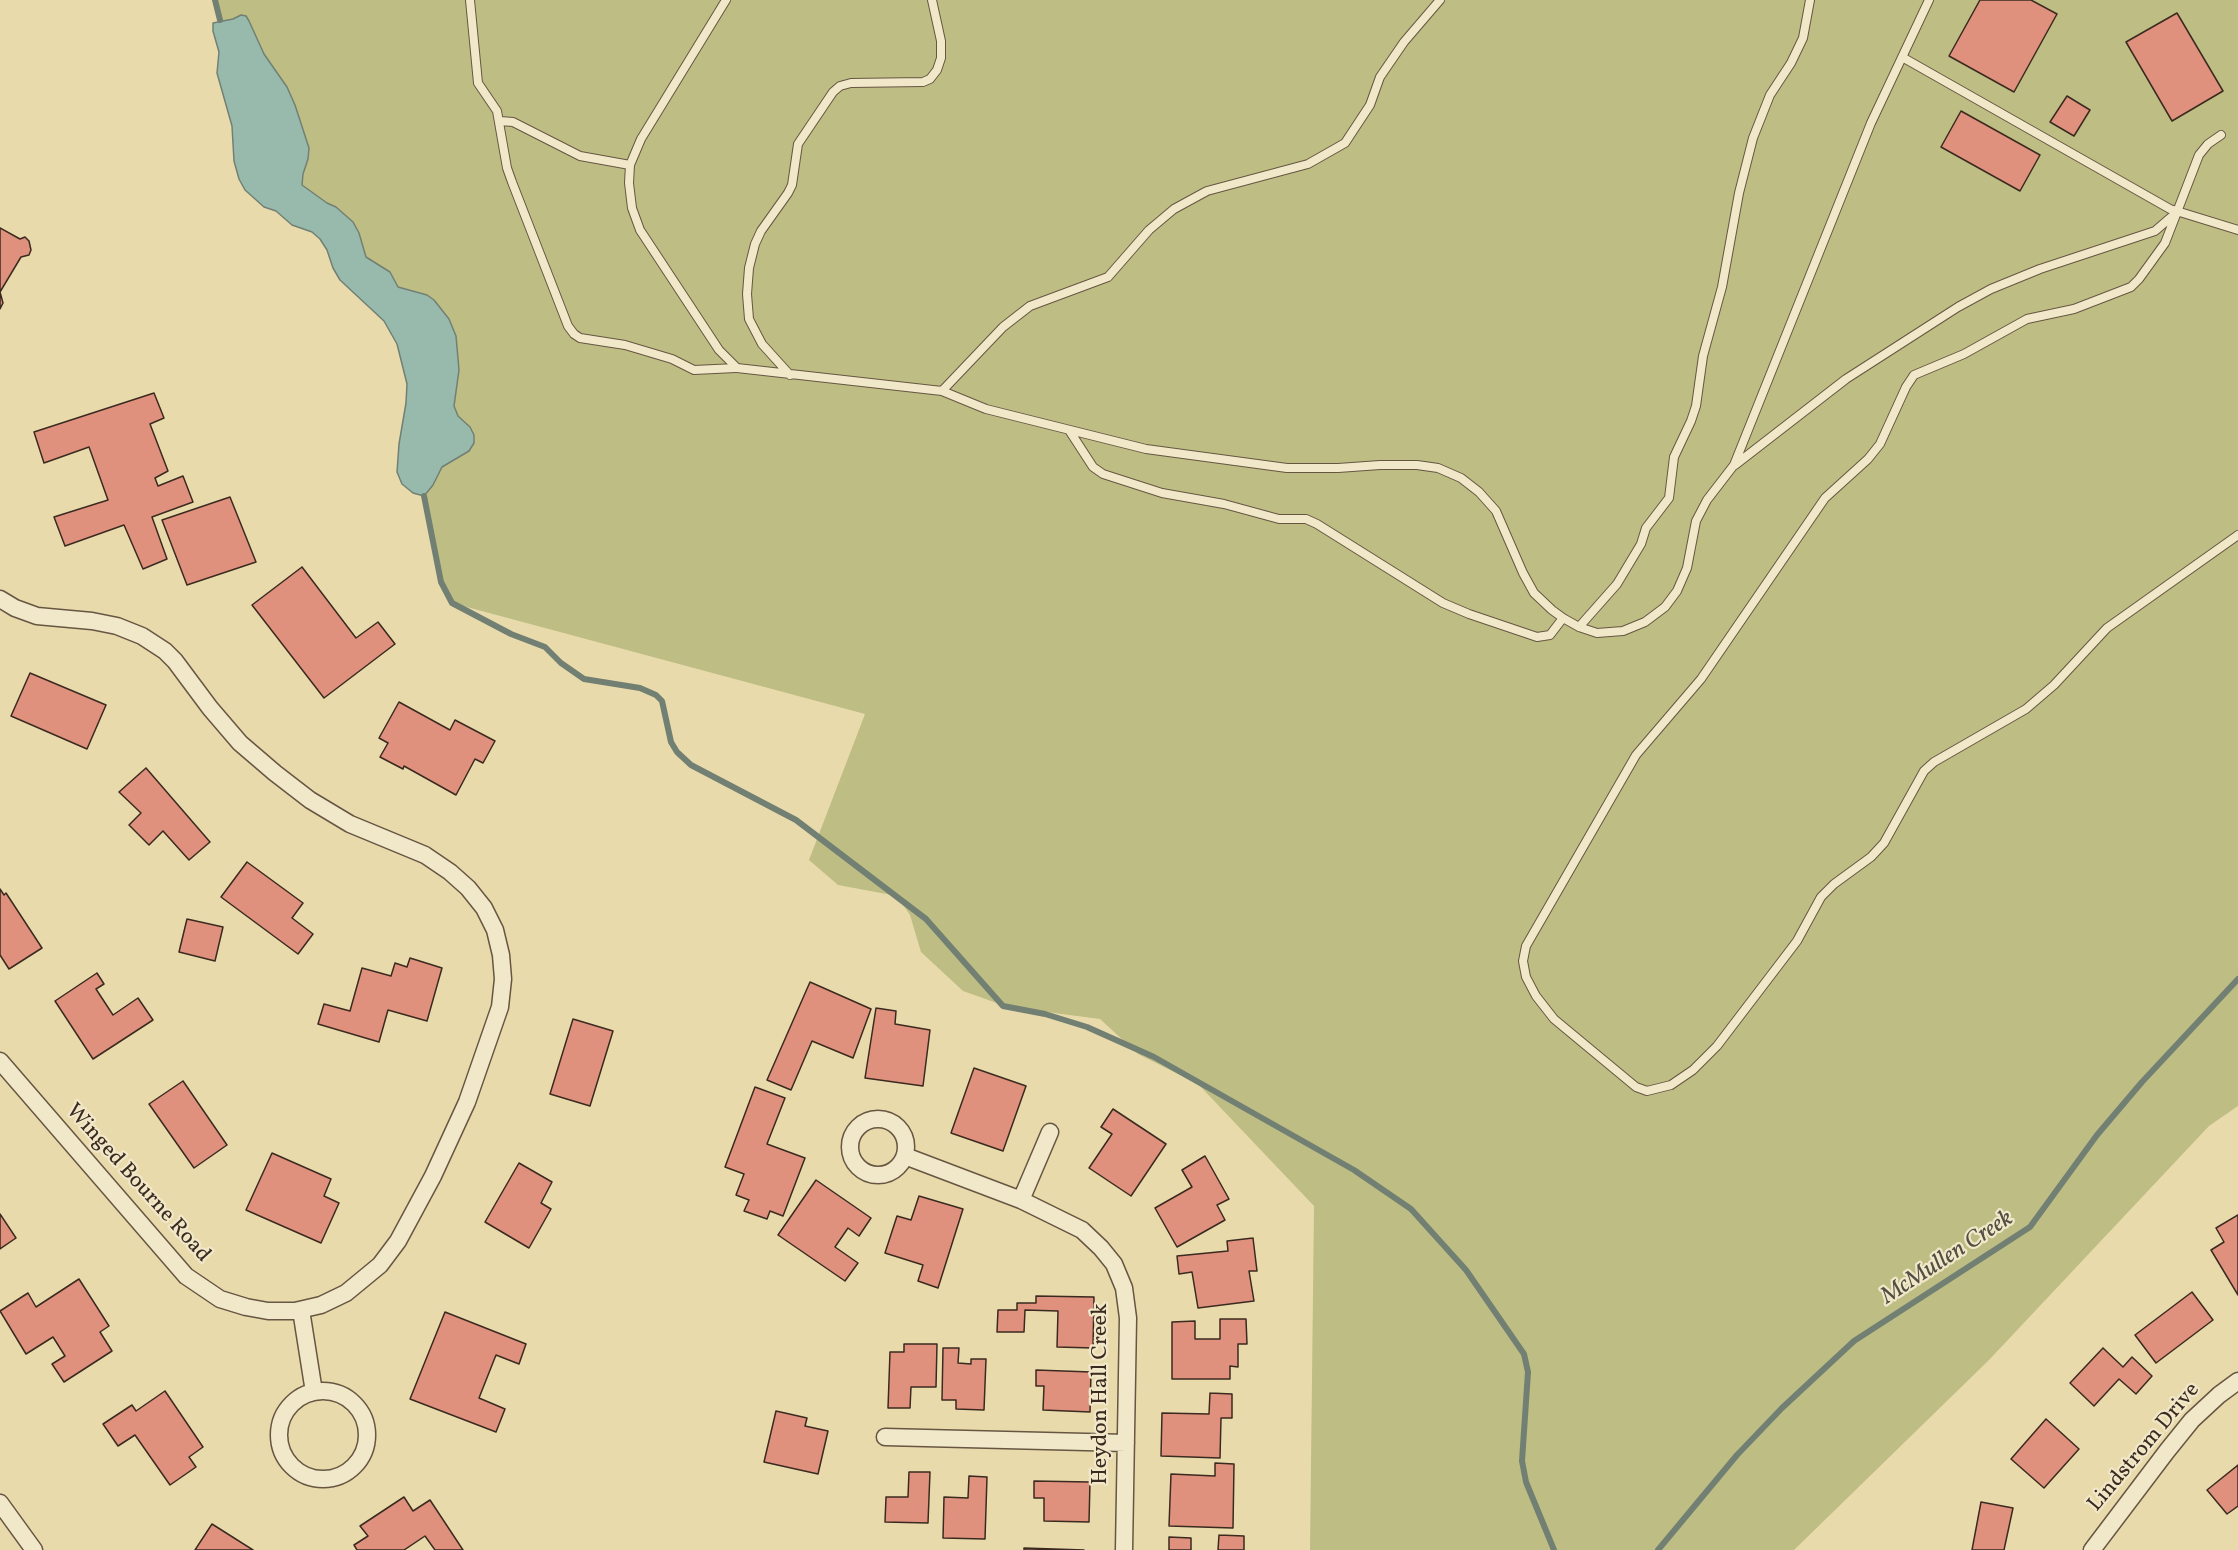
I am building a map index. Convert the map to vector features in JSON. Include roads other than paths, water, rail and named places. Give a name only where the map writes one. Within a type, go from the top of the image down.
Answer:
[{"type":"street","name":"Winged Bourne Road","points":[[0,599],[15,608],[37,616],[92,621],[117,626],[142,636],[175,661],[240,743],[275,773],[310,800],[350,824],[425,855],[468,888],[484,908],[495,930],[503,979],[500,1007],[467,1102],[433,1176],[398,1241],[380,1265],[346,1293],[321,1305],[301,1310],[268,1311],[246,1307],[220,1299],[186,1276],[0,1061]]},
{"type":"street","points":[[1021,1200],[1050,1132]]},
{"type":"street","name":"Heydon Hall Creek","points":[[905,1156],[1021,1200],[1082,1230],[1114,1264],[1124,1288],[1128,1318],[1124,1550]]},
{"type":"street","points":[[301,1310],[314,1392]]},
{"type":"street","name":"Lindstrom Drive","points":[[2092,1550],[2192,1420],[2238,1381]]},
{"type":"street","points":[[331,1391],[347,1397],[360,1409],[366,1425],[367,1443],[361,1459],[348,1471],[333,1478],[315,1478],[299,1472],[287,1460],[280,1444],[280,1427],[286,1411],[298,1399],[314,1392],[331,1391]]},
{"type":"street","points":[[885,1437],[1126,1443]]},
{"type":"street","points":[[0,1503],[34,1550]]},
{"type":"lane","points":[[470,0],[478,83],[497,111],[507,168],[512,182],[568,326],[580,338],[625,345],[672,359],[694,370],[737,368],[942,391],[986,409],[1146,449],[1287,468],[1380,465],[1417,465],[1438,468],[1461,478],[1479,492],[1496,511],[1534,593],[1563,618],[1597,633],[1623,631],[1645,622],[1665,607],[1677,591],[1687,568],[1696,521],[1707,500],[1734,465],[1846,379],[1958,307],[1991,289],[2040,268],[2155,231],[2177,212]]},
{"type":"lane","points":[[726,0],[641,139],[630,165],[629,183],[632,208],[640,230],[718,350],[737,368]]},
{"type":"lane","points":[[790,375],[762,344],[749,319],[747,294],[749,268],[755,244],[761,231],[792,185],[798,144],[833,92],[840,86],[851,83],[923,82],[930,79],[937,70],[941,58],[941,41],[932,0]]},
{"type":"lane","points":[[942,391],[1004,327],[1030,306],[1108,277],[1149,230],[1173,209],[1207,191],[1308,164],[1345,143],[1370,105],[1380,77],[1440,0]]},
{"type":"lane","points":[[1579,627],[1617,584],[1641,544],[1646,528],[1669,498],[1674,457],[1696,406],[1703,356],[1722,287],[1739,193],[1753,138],[1770,95],[1791,63],[1803,38],[1810,0]]},
{"type":"lane","points":[[1734,465],[1871,123],[1929,0]]},
{"type":"lane","points":[[1902,57],[2177,212],[2238,230]]},
{"type":"lane","points":[[500,120],[513,122],[580,156],[630,165]]},
{"type":"lane","points":[[2221,135],[2208,144],[2199,155],[2165,243],[2131,287],[2074,309],[2027,319],[1964,354],[1914,375],[1906,387],[1880,444],[1868,459],[1825,498],[1701,679],[1636,755],[1526,946],[1524,961],[1526,977],[1536,996],[1554,1019],[1636,1087],[1647,1091],[1671,1085],[1693,1070],[1717,1046],[1797,941],[1821,897],[1834,884],[1871,857],[1884,843],[1924,771],[1934,762],[2026,709],[2054,685],[2107,628],[2238,535]]},
{"type":"lane","points":[[1069,430],[1093,467],[1103,474],[1162,493],[1224,504],[1279,519],[1306,519],[1443,603],[1469,614],[1537,637],[1550,635],[1563,618]]},
{"type":"waterway","points":[[215,0],[220,20]]},
{"type":"waterway","points":[[424,496],[441,582],[452,603],[511,634],[545,647],[561,663],[584,679],[640,688],[656,695],[662,701],[671,742],[677,752],[691,765],[796,820],[926,919],[1003,1006],[1045,1014],[1087,1027],[1154,1057],[1354,1170],[1411,1209],[1466,1270],[1524,1354],[1528,1372],[1522,1461],[1526,1482],[1554,1550]]},
{"type":"waterway","name":"McMullen Creek","points":[[1658,1550],[1737,1455],[1782,1408],[1854,1341],[2030,1227],[2097,1135],[2142,1082],[2238,979]]}]
